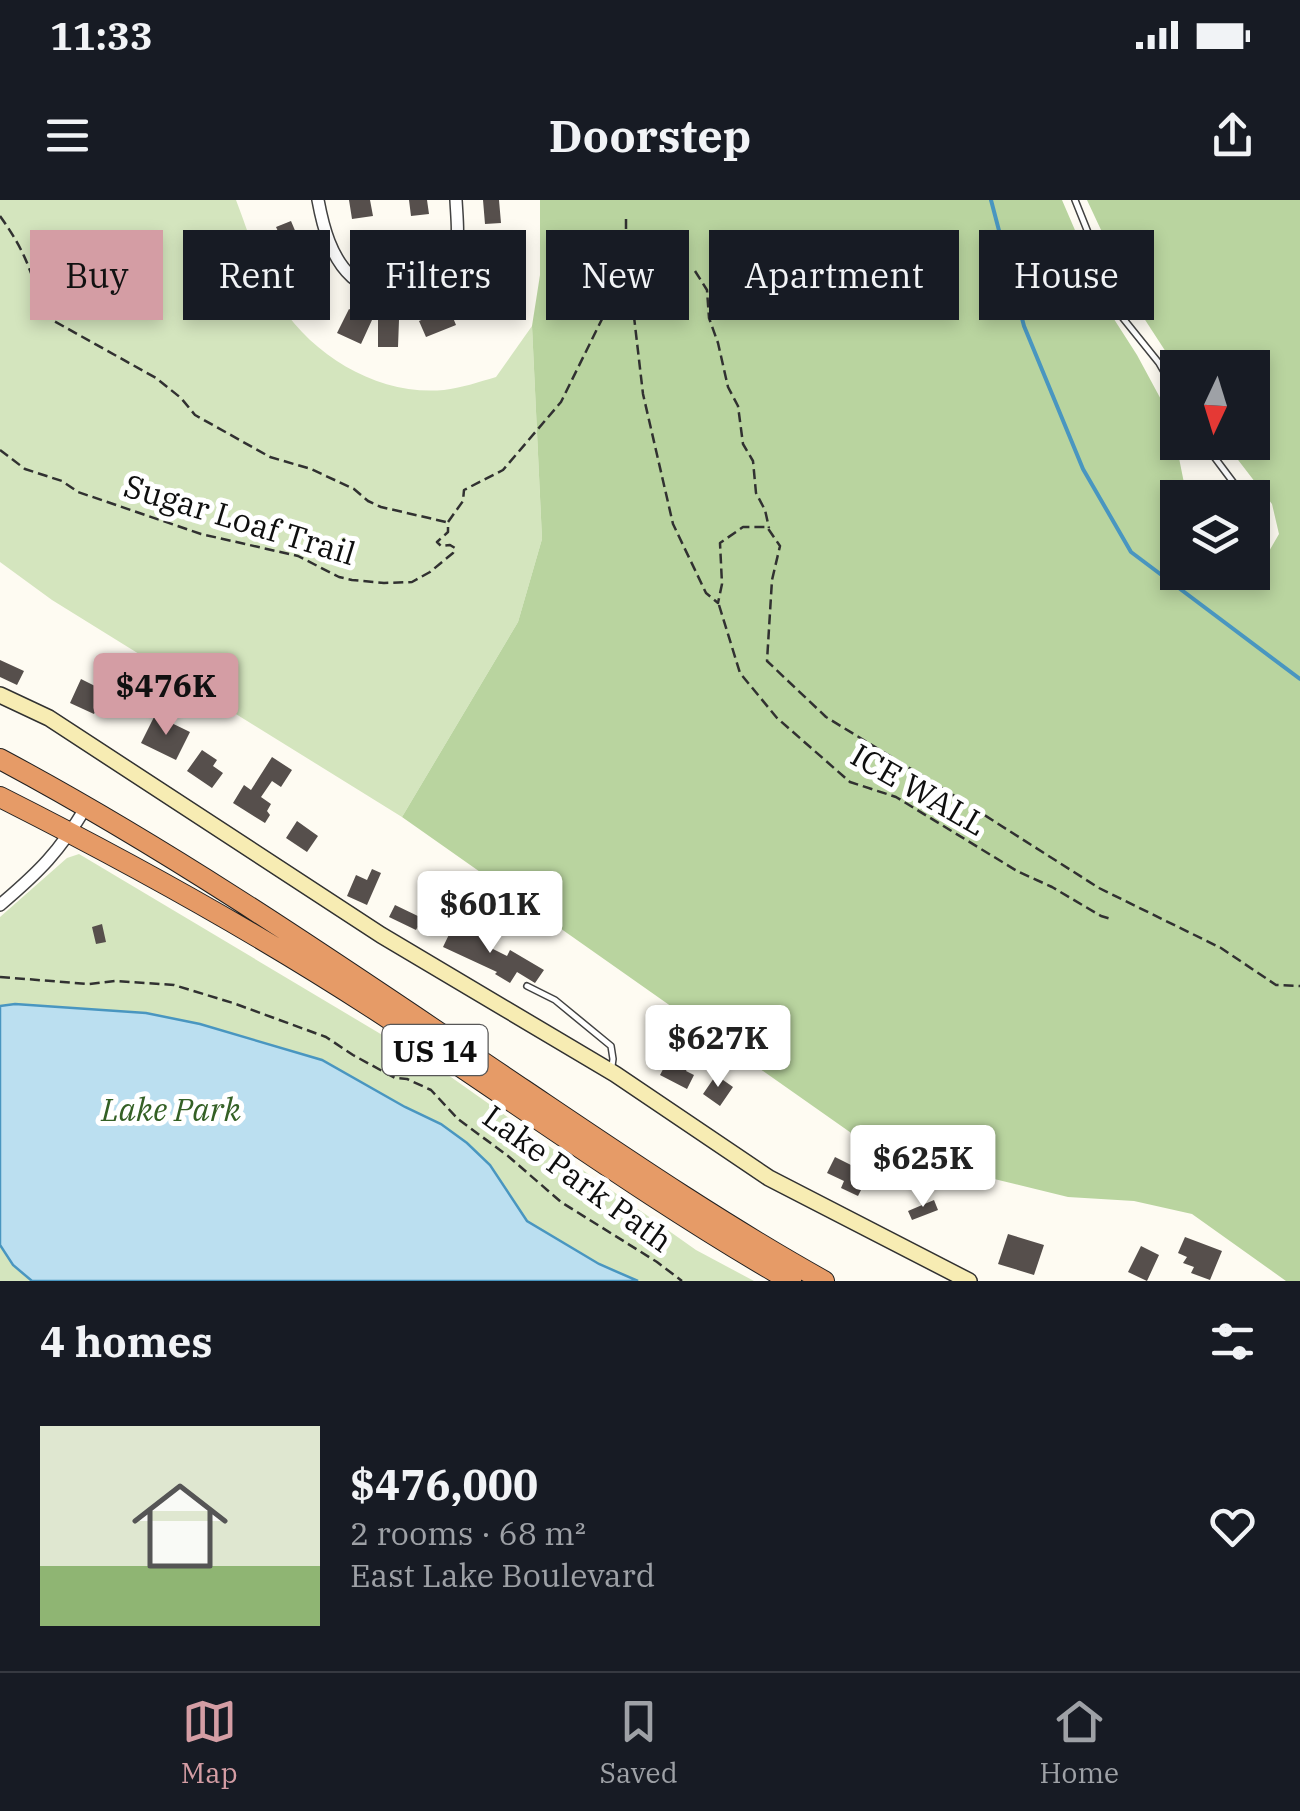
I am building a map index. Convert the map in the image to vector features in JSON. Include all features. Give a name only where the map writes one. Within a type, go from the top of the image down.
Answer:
[{"type":"highway","name":"US 14","points":[[0,759],[286,930],[703,1209],[824,1281]]},
{"type":"highway","name":"US 14","points":[[0,797],[202,906],[329,981],[682,1214],[791,1281]]},
{"type":"street","points":[[318,200],[337,258],[353,278],[378,291],[414,291],[431,285],[448,270],[457,244],[456,200]]},
{"type":"street","points":[[0,695],[49,718],[381,934],[615,1074],[769,1178],[969,1281]]},
{"type":"street","points":[[0,904],[46,865],[86,807]]},
{"type":"lane","points":[[1075,200],[1122,316],[1160,363]]},
{"type":"lane","points":[[527,986],[554,1000],[610,1046],[615,1074]]},
{"type":"path","name":"Sugar Loaf Trail","points":[[0,216],[17,241],[44,311],[54,321],[156,378],[202,420],[270,457],[311,469],[381,507],[448,522],[448,532],[437,544],[450,545],[454,553],[412,582],[352,580],[298,556],[201,534],[78,492],[62,481],[25,469],[0,450]]},
{"type":"path","points":[[626,219],[626,230]]},
{"type":"path","points":[[695,271],[707,290],[709,318],[728,387],[738,406],[743,444],[752,461],[756,493],[769,530]]},
{"type":"path","points":[[448,522],[462,501],[464,490],[503,470],[561,402],[602,320]]},
{"type":"path","points":[[635,320],[644,394],[673,524],[706,593],[718,603],[722,584],[720,543],[742,527],[767,527],[780,546],[772,580],[768,661],[826,718],[1099,888],[1222,948],[1276,985],[1300,986]]},
{"type":"path","name":"ICE WALL","points":[[718,603],[740,673],[776,718],[850,782],[896,798],[1017,872],[1111,919]]},
{"type":"path","name":"Lake Park Path","points":[[0,977],[174,986],[326,1037],[395,1078],[422,1084],[458,1119],[561,1202],[682,1281]]},
{"type":"green space","points":[[0,200],[236,200],[247,230],[183,230],[183,320],[291,320],[331,357],[352,370],[396,387],[444,390],[496,377],[532,326],[542,539],[518,622],[402,817],[52,600],[0,562]]},
{"type":"green space","points":[[540,200],[1062,200],[1075,230],[979,230],[979,320],[1115,320],[1160,398],[1160,460],[1179,460],[1183,480],[1160,480],[1160,590],[1270,590],[1270,550],[1279,534],[1270,501],[1270,480],[1254,480],[1238,460],[1270,460],[1270,350],[1165,350],[1145,320],[1154,320],[1154,230],[1101,230],[1087,200],[1300,200],[1300,1281],[1286,1281],[1192,1214],[1134,1201],[1068,1197],[928,1163],[864,1142],[402,817],[518,622],[542,539],[532,326],[540,275]]},
{"type":"green space","name":"Lake Park","points":[[79,854],[441,1070],[696,1250],[754,1281],[0,1281],[0,917],[67,858]]},
{"type":"water","name":"Lake Park","points":[[0,1006],[146,1013],[200,1024],[322,1060],[441,1124],[490,1165],[527,1221],[599,1264],[638,1281],[32,1281],[13,1265],[0,1245]]},
{"type":"building","points":[[349,200],[370,200],[373,216],[352,219]]},
{"type":"building","points":[[409,200],[427,200],[429,214],[411,216]]},
{"type":"building","points":[[483,200],[499,200],[501,223],[485,224]]},
{"type":"building","points":[[291,221],[295,230],[277,230],[276,227]]},
{"type":"building","points":[[349,309],[350,320],[372,320],[361,344],[337,333]]},
{"type":"building","points":[[378,320],[399,320],[398,347],[378,347]]},
{"type":"building","points":[[454,320],[456,325],[426,337],[419,321]]},
{"type":"building","points":[[0,660],[24,671],[17,685],[0,677]]},
{"type":"building","points":[[81,679],[105,691],[94,714],[70,703]]},
{"type":"building","points":[[155,715],[190,732],[176,760],[141,743]]},
{"type":"building","points":[[202,750],[217,760],[213,766],[223,773],[212,788],[187,771]]},
{"type":"building","points":[[272,757],[292,770],[281,787],[272,781],[261,797],[271,804],[265,823],[233,803],[244,785],[251,790]]},
{"type":"building","points":[[297,821],[318,836],[307,852],[286,838]]},
{"type":"building","points":[[372,869],[381,873],[367,905],[347,896],[356,875],[367,880]]},
{"type":"building","points":[[395,905],[422,918],[416,930],[389,917]]},
{"type":"building","points":[[102,924],[106,942],[96,944],[92,927]]},
{"type":"building","points":[[454,924],[487,940],[485,945],[507,956],[510,950],[544,970],[535,983],[517,972],[510,983],[497,972],[443,947]]},
{"type":"building","points":[[671,1054],[690,1063],[686,1071],[694,1075],[687,1089],[660,1075]]},
{"type":"building","points":[[716,1075],[733,1087],[720,1106],[703,1094]]},
{"type":"building","points":[[835,1157],[869,1174],[858,1196],[841,1188],[844,1181],[827,1173]]},
{"type":"building","points":[[934,1200],[938,1210],[912,1220],[908,1211]]},
{"type":"building","points":[[1008,1234],[1044,1245],[1034,1275],[998,1264]]},
{"type":"building","points":[[1185,1237],[1222,1251],[1210,1280],[1191,1273],[1194,1267],[1183,1263],[1187,1257],[1178,1253]]},
{"type":"building","points":[[1141,1246],[1159,1255],[1147,1281],[1128,1272]]},
{"type":"waterway","points":[[991,200],[1024,326],[1083,469],[1131,552],[1300,679]]}]
